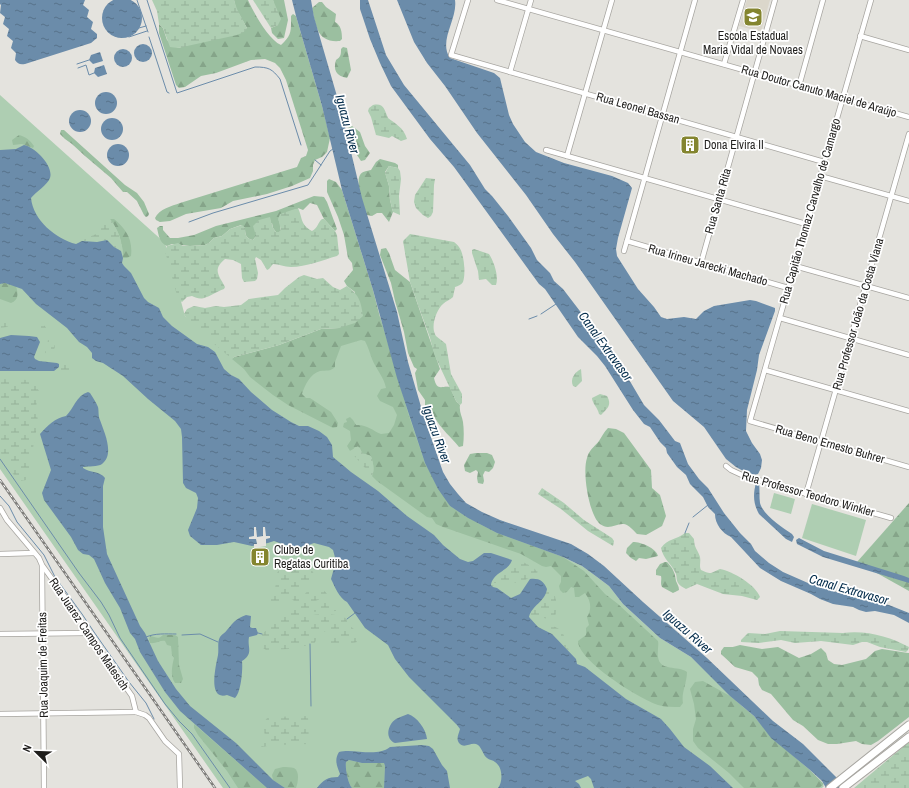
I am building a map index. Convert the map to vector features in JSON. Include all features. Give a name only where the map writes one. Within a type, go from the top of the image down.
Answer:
[{"type":"main road","points":[[830,788],[909,725]]},
{"type":"main road","points":[[843,788],[909,737]]},
{"type":"street","name":"Rua Leonel Bassan","points":[[468,0],[451,55],[824,162]]},
{"type":"street","name":"Rua Doutor Canuto Maciel de Araújo","points":[[497,0],[909,117]]},
{"type":"street","points":[[510,72],[531,0]]},
{"type":"street","points":[[567,156],[612,0]]},
{"type":"street","points":[[624,251],[695,0]]},
{"type":"street","points":[[724,64],[743,0]]},
{"type":"street","name":"Rua Santa Rita","points":[[700,263],[775,0]]},
{"type":"street","points":[[799,86],[823,0]]},
{"type":"street","name":"Rua Capitão Thomaz Carvalho de Camargo","points":[[750,421],[871,0]]},
{"type":"street","points":[[860,36],[909,50]]},
{"type":"street","name":"Rua Professor João da Costa Viana","points":[[806,494],[909,134]]},
{"type":"street","points":[[546,150],[806,224]]},
{"type":"street","points":[[820,176],[909,201]]},
{"type":"street","name":"Rua Irineu Jarecki Machado","points":[[627,241],[788,288]]},
{"type":"street","points":[[795,266],[909,298]]},
{"type":"street","points":[[780,318],[909,355]]},
{"type":"street","points":[[765,370],[909,411]]},
{"type":"street","name":"Rua Beno Ernesto Buhrer","points":[[750,421],[909,467]]},
{"type":"street","name":"Rua Professor Teodoro Winkler","points":[[726,466],[738,474],[891,518]]},
{"type":"street","name":"Rua Juarez Campos Matesich","points":[[0,508],[7,520],[34,554],[39,558],[42,565],[132,696],[136,712]]},
{"type":"street","points":[[0,554],[34,554]]},
{"type":"street","name":"Rua Joaquim de Freitas","points":[[42,565],[44,788]]},
{"type":"street","points":[[0,634],[88,633]]},
{"type":"street","points":[[0,714],[136,712],[145,715],[165,741],[180,755],[180,788]]},
{"type":"shaded area","name":"Escola Estadual Maria Vidal de Novaes","points":[[747,0],[770,0],[761,32],[739,26]]},
{"type":"green space","points":[[152,0],[234,0],[247,28],[244,32],[237,35],[178,48],[170,47],[163,28],[159,24],[157,11]]},
{"type":"green space","points":[[234,0],[248,0],[266,32],[281,45],[289,35],[291,16],[293,14],[296,16],[330,138],[327,152],[322,157],[315,160],[310,178],[292,186],[267,194],[233,201],[221,208],[186,214],[170,221],[160,222],[155,218],[159,212],[170,207],[297,167],[301,158],[306,156],[308,150],[286,80],[280,68],[275,63],[265,59],[251,60],[216,73],[201,76],[185,87],[179,88],[176,85],[159,33],[159,24],[163,28],[167,40],[178,48],[247,28],[236,9]]},
{"type":"green space","points":[[253,0],[273,0],[281,19],[278,25],[271,28]]},
{"type":"green space","points":[[273,0],[284,0],[288,20],[284,38],[278,39],[272,33],[271,28],[278,25]]},
{"type":"green space","points":[[319,2],[322,2],[336,14],[335,22],[340,27],[342,34],[342,39],[340,41],[326,39],[319,32],[312,8]]},
{"type":"green space","points":[[343,47],[347,48],[351,70],[347,78],[340,76],[335,70],[336,60],[340,57],[341,49]]},
{"type":"green space","points":[[0,95],[165,243],[185,316],[242,365],[380,317],[438,489],[526,543],[582,566],[609,586],[623,604],[660,638],[691,657],[824,786],[822,788],[223,788],[0,469]]},
{"type":"green space","points":[[373,105],[383,107],[388,118],[402,129],[407,139],[401,141],[392,136],[389,138],[376,135],[368,111]]},
{"type":"green space","points":[[352,126],[360,132],[365,146],[370,153],[365,160],[361,161],[348,141],[348,128]]},
{"type":"green space","points":[[61,130],[64,130],[125,185],[137,193],[144,202],[149,214],[148,216],[146,217],[144,215],[137,201],[127,192],[123,192],[111,178],[65,139],[60,134]]},
{"type":"green space","points":[[19,135],[29,140],[34,146],[33,148],[22,144],[13,145],[12,140]]},
{"type":"green space","points":[[380,159],[398,165],[398,168],[389,166],[385,172],[393,212],[389,222],[382,213],[377,213],[372,216],[367,215],[359,189],[359,179],[361,174],[365,171],[371,170]]},
{"type":"green space","points":[[389,166],[398,168],[400,171],[400,215],[393,212],[390,200],[389,186],[385,173]]},
{"type":"green space","points":[[426,178],[435,179],[433,212],[428,218],[416,208],[414,202],[415,195]]},
{"type":"green space","points":[[329,179],[336,182],[342,190],[373,290],[409,416],[425,463],[450,506],[468,518],[497,533],[563,557],[584,571],[605,594],[658,641],[658,657],[659,662],[662,665],[687,672],[683,703],[680,707],[661,706],[649,701],[611,678],[588,659],[581,649],[578,641],[586,635],[586,628],[589,625],[587,617],[590,608],[589,599],[585,593],[579,597],[575,597],[574,588],[571,587],[567,592],[563,593],[559,586],[561,576],[551,566],[542,566],[521,554],[436,524],[432,518],[427,517],[372,476],[374,468],[371,456],[362,453],[360,448],[355,447],[350,451],[347,446],[351,440],[350,431],[343,427],[344,423],[347,422],[346,419],[350,417],[356,425],[366,426],[381,434],[389,433],[394,425],[397,415],[393,407],[380,401],[377,396],[381,389],[386,388],[384,380],[372,359],[365,341],[361,340],[341,346],[335,362],[335,367],[330,370],[316,372],[308,380],[303,391],[302,394],[306,398],[310,398],[331,412],[338,423],[337,427],[333,428],[288,405],[273,395],[250,377],[244,369],[232,359],[234,357],[279,345],[321,329],[339,328],[355,292],[347,286],[344,281],[353,270],[352,263],[348,258],[344,235],[327,192],[327,181]]},
{"type":"green space","points":[[314,196],[324,197],[327,202],[337,229],[335,231],[324,219],[317,205],[310,203],[303,210],[298,208],[280,226],[281,231],[276,232],[272,223],[253,240],[247,237],[245,228],[241,225],[230,229],[222,236],[214,238],[205,245],[190,246],[172,244],[167,246],[161,241],[157,228],[163,226],[163,230],[170,238],[194,235],[216,226],[276,211]]},
{"type":"green space","points":[[298,208],[305,226],[312,231],[322,219],[324,219],[335,231],[337,235],[339,254],[337,256],[297,267],[273,264],[267,270],[261,260],[256,257],[255,259],[258,273],[257,279],[255,281],[244,282],[242,278],[241,264],[233,260],[225,259],[219,266],[218,270],[219,276],[225,287],[224,289],[204,298],[196,298],[192,296],[187,297],[182,302],[178,299],[165,251],[167,246],[178,243],[183,246],[205,245],[214,238],[222,236],[230,229],[242,225],[245,228],[247,237],[253,240],[256,236],[253,226],[259,220],[270,217],[273,228],[276,232],[279,232],[281,230],[278,219],[280,214]]},
{"type":"green space","points":[[110,219],[114,219],[118,223],[130,239],[131,256],[127,258],[123,258],[120,237]]},
{"type":"green space","points":[[110,219],[120,237],[123,258],[121,251],[107,240],[97,242],[82,241],[96,234],[100,230],[103,221]]},
{"type":"green space","points":[[410,234],[454,242],[461,250],[464,269],[463,282],[455,287],[453,297],[440,307],[434,324],[434,333],[446,344],[451,374],[462,394],[462,403],[460,405],[456,401],[434,354],[430,338],[410,282],[403,241]]},
{"type":"green space","points":[[386,248],[395,270],[410,282],[440,369],[434,378],[436,385],[439,387],[450,387],[456,401],[460,405],[464,428],[463,446],[459,447],[435,418],[429,416],[425,412],[425,400],[418,390],[415,373],[417,369],[414,367],[408,353],[391,283],[380,255],[381,249]]},
{"type":"green space","points":[[474,249],[489,254],[496,269],[496,285],[492,285],[486,279],[479,280],[478,271],[472,253],[472,250]]},
{"type":"green space","points":[[304,275],[317,279],[323,278],[333,287],[340,290],[347,286],[359,299],[363,316],[355,323],[339,328],[321,329],[279,345],[234,357],[232,359],[198,330],[184,314],[187,309],[194,306],[205,308],[241,305],[249,299],[278,295],[299,277]]},
{"type":"green space","points":[[5,283],[16,286],[17,298],[14,302],[11,303],[0,299],[0,284]]},
{"type":"green space","points":[[8,315],[10,325],[0,328],[0,316]]},
{"type":"green space","points":[[33,321],[44,325],[48,332],[47,334],[32,327]]},
{"type":"green space","points":[[48,340],[55,346],[53,354],[45,353]]},
{"type":"green space","points":[[57,363],[72,363],[74,366],[68,371],[54,371],[57,370],[59,364]]},
{"type":"green space","points":[[581,369],[582,381],[576,387],[573,386],[573,376]]},
{"type":"green space","points":[[0,379],[28,380],[36,386],[39,391],[36,407],[38,421],[31,459],[31,472],[26,480],[20,481],[13,474],[8,462],[0,452]]},
{"type":"green space","points":[[600,394],[607,396],[609,402],[607,408],[601,415],[599,414],[592,398]]},
{"type":"green space","points":[[608,428],[616,429],[624,433],[651,470],[652,488],[660,495],[666,516],[662,526],[646,535],[637,534],[630,527],[624,524],[609,527],[603,526],[596,519],[593,512],[586,483],[585,473],[587,458],[589,453]]},
{"type":"green space","points":[[358,446],[362,453],[371,456],[374,468],[372,476],[350,451]]},
{"type":"green space","points":[[487,453],[492,455],[495,462],[493,468],[489,472],[485,471],[483,475],[483,484],[478,483],[478,472],[476,470],[470,473],[465,471],[464,465],[470,454]]},
{"type":"green space","points":[[542,488],[564,503],[584,520],[612,538],[614,541],[613,546],[588,531],[561,509],[538,494]]},
{"type":"green space","points":[[774,493],[795,499],[791,514],[770,508]]},
{"type":"green space","points":[[909,503],[909,591],[857,562]]},
{"type":"green space","points":[[812,504],[866,520],[856,556],[802,538]]},
{"type":"green space","points":[[685,533],[689,533],[694,539],[695,547],[700,557],[701,570],[711,573],[720,569],[725,570],[749,583],[758,592],[760,597],[757,600],[742,596],[723,594],[697,584],[686,589],[680,585],[677,582],[674,570],[661,548],[666,542]]},
{"type":"green space","points":[[633,542],[648,546],[657,553],[658,556],[646,559],[639,558],[636,561],[626,553],[627,548]]},
{"type":"green space","points":[[512,560],[526,563],[538,572],[519,584],[508,580],[500,583],[494,583],[493,587],[491,585],[494,578],[511,563]]},
{"type":"green space","points":[[303,562],[307,562],[315,577],[301,591],[300,595],[304,595],[309,590],[316,588],[322,589],[327,594],[306,606],[325,601],[337,608],[336,611],[311,612],[307,615],[333,615],[347,619],[347,623],[356,631],[357,642],[343,642],[337,649],[333,650],[329,648],[329,634],[326,631],[320,633],[314,644],[289,649],[266,650],[263,648],[262,634],[272,621],[294,608],[294,601],[292,599],[276,604],[267,602],[268,597],[274,590],[277,582],[277,573],[281,567],[292,564],[297,568]]},
{"type":"green space","points":[[667,562],[672,569],[679,587],[679,590],[673,593],[662,587],[661,576],[656,575],[656,570],[660,564]]},
{"type":"green space","points":[[545,584],[552,590],[556,598],[555,618],[551,620],[535,615],[532,621],[529,617],[530,612],[547,589]]},
{"type":"green space","points":[[551,626],[560,630],[564,636],[570,653],[552,634],[541,628]]},
{"type":"green space","points":[[780,631],[869,633],[886,637],[909,647],[906,652],[880,647],[867,642],[853,645],[821,641],[795,643],[781,640],[759,643],[741,642],[741,640],[748,633],[765,634]]},
{"type":"green space","points":[[163,635],[175,635],[178,637],[179,665],[183,679],[181,683],[175,683],[172,677],[174,658],[172,655],[171,646],[167,645],[165,641],[150,643],[150,636],[158,638]]},
{"type":"green space","points":[[740,645],[762,649],[778,647],[799,658],[811,654],[821,648],[826,653],[828,660],[834,664],[842,665],[866,659],[875,651],[882,649],[909,653],[909,717],[871,745],[862,744],[856,741],[828,744],[818,740],[803,726],[793,720],[771,694],[762,690],[759,685],[758,678],[752,672],[735,667],[721,654],[724,647]]},
{"type":"green space","points":[[703,681],[730,696],[754,716],[772,738],[810,770],[824,784],[819,788],[744,788],[729,773],[698,748],[693,741],[693,729],[696,719],[690,689],[695,682]]},
{"type":"green space","points":[[308,716],[309,744],[280,745],[275,747],[273,745],[262,747],[258,744],[265,739],[264,725],[268,717]]},
{"type":"green space","points":[[194,724],[267,788],[238,788],[227,771],[198,735],[194,728]]},
{"type":"green space","points":[[909,742],[909,788],[854,788]]},
{"type":"green space","points":[[349,760],[362,763],[384,763],[384,788],[352,788],[348,780],[346,768],[346,762]]},
{"type":"green space","points":[[283,767],[294,768],[296,770],[298,777],[296,788],[285,788],[273,780],[272,775],[275,769]]},
{"type":"water","points":[[122,-2],[130,0],[136,4],[140,10],[142,18],[140,26],[136,32],[130,36],[122,38],[114,36],[108,32],[104,26],[102,18],[104,10],[108,4],[114,0]]},
{"type":"water","points":[[0,0],[85,0],[83,5],[89,10],[87,17],[93,22],[91,29],[97,34],[97,38],[91,43],[25,64],[19,64],[15,60],[16,53],[11,48],[13,41],[7,36],[9,29],[3,24],[5,17],[0,13]]},
{"type":"water","points":[[292,0],[311,0],[314,17],[341,110],[362,198],[397,312],[408,362],[424,417],[443,472],[450,484],[466,503],[482,512],[500,520],[571,544],[604,566],[707,658],[773,721],[803,744],[847,788],[826,788],[822,781],[810,770],[771,738],[754,716],[730,696],[691,657],[660,638],[623,604],[609,586],[582,566],[563,557],[497,533],[468,518],[450,506],[438,489],[425,463],[397,378],[373,290],[342,190],[322,106]]},
{"type":"water","points":[[360,0],[368,0],[386,55],[404,85],[470,165],[485,189],[508,216],[531,248],[537,260],[550,273],[554,281],[563,289],[586,319],[631,383],[644,405],[659,420],[675,441],[680,443],[688,464],[708,488],[724,513],[751,544],[755,551],[783,572],[808,583],[859,599],[889,605],[909,613],[909,623],[894,615],[875,611],[866,612],[853,607],[833,604],[781,581],[760,568],[731,537],[722,531],[716,521],[715,514],[708,507],[703,497],[690,484],[686,475],[677,467],[667,453],[666,448],[650,427],[644,424],[633,410],[605,366],[578,337],[545,289],[539,284],[454,167],[430,139],[391,86],[370,39],[360,9]]},
{"type":"water","points":[[397,0],[455,0],[454,15],[446,44],[450,58],[494,73],[500,78],[509,115],[525,142],[536,152],[564,163],[612,176],[628,183],[632,188],[618,238],[616,249],[617,256],[638,289],[661,317],[667,319],[684,317],[696,319],[704,311],[714,306],[750,300],[775,308],[759,355],[757,370],[747,410],[746,431],[762,460],[761,468],[758,474],[753,475],[747,473],[726,459],[704,427],[673,401],[575,262],[553,234],[526,195],[477,133],[445,86],[427,63],[414,42]]},
{"type":"water","points":[[143,44],[149,47],[152,53],[149,59],[143,62],[137,59],[134,53],[137,47]]},
{"type":"water","points":[[123,49],[129,52],[132,58],[129,64],[123,67],[117,64],[114,58],[117,52]]},
{"type":"water","points":[[100,52],[103,61],[93,64],[89,60],[91,55]]},
{"type":"water","points":[[104,65],[107,74],[98,77],[94,73],[95,68]]},
{"type":"water","points":[[102,92],[110,92],[117,99],[117,107],[110,114],[102,114],[95,107],[95,99]]},
{"type":"water","points":[[76,110],[84,110],[91,117],[91,125],[84,132],[76,132],[69,125],[69,117]]},
{"type":"water","points":[[108,118],[116,118],[123,125],[123,133],[116,140],[108,140],[101,133],[101,125]]},
{"type":"water","points":[[114,144],[122,144],[129,151],[129,159],[122,166],[114,166],[107,159],[107,151]]},
{"type":"water","points":[[24,145],[38,153],[49,168],[49,180],[31,198],[36,214],[47,227],[61,238],[76,244],[82,241],[97,242],[107,240],[121,251],[123,258],[122,263],[131,273],[144,298],[159,308],[163,317],[172,326],[197,344],[208,347],[215,352],[224,369],[239,379],[251,392],[272,410],[299,426],[308,426],[327,437],[332,445],[333,457],[378,491],[407,516],[434,535],[443,545],[460,559],[468,562],[473,561],[484,553],[491,553],[512,560],[508,567],[498,574],[492,581],[491,585],[493,587],[497,588],[511,598],[520,594],[530,579],[536,579],[543,582],[547,589],[546,593],[533,609],[529,617],[538,627],[552,634],[576,659],[577,664],[585,667],[626,699],[661,719],[684,747],[710,766],[733,788],[594,788],[591,779],[588,776],[575,781],[581,788],[498,788],[501,782],[501,771],[498,764],[488,759],[478,745],[473,744],[464,746],[460,744],[458,738],[460,729],[457,725],[409,677],[395,659],[388,645],[365,628],[347,602],[339,595],[331,579],[336,561],[333,550],[329,547],[314,543],[294,548],[274,541],[252,546],[234,542],[217,545],[201,545],[190,536],[188,530],[197,508],[198,498],[196,493],[186,488],[183,483],[181,429],[175,421],[123,376],[92,358],[92,353],[87,347],[79,342],[67,328],[36,304],[22,289],[5,283],[0,284],[0,150],[16,149]]},
{"type":"water","points":[[11,335],[37,337],[40,342],[34,357],[35,359],[39,361],[57,363],[59,364],[59,367],[54,371],[0,371],[0,338]]},
{"type":"water","points":[[88,392],[98,407],[99,417],[106,437],[108,455],[102,464],[83,468],[100,474],[105,478],[103,486],[103,527],[107,554],[140,626],[145,633],[158,661],[176,689],[190,706],[236,743],[273,780],[285,788],[267,788],[180,711],[165,692],[140,652],[135,639],[130,633],[120,608],[105,583],[94,559],[78,550],[71,537],[44,500],[42,493],[51,470],[40,434],[52,422],[58,418],[66,416],[78,399]]},
{"type":"water","points":[[756,483],[759,484],[760,503],[762,508],[774,521],[792,534],[794,537],[792,542],[786,539],[759,514],[754,498]]},
{"type":"water","points":[[799,538],[824,551],[909,578],[909,583],[823,557],[797,544],[796,540]]},
{"type":"water","points":[[246,615],[251,616],[250,627],[256,628],[258,633],[257,635],[249,637],[249,653],[242,661],[241,681],[237,695],[235,698],[227,695],[221,695],[217,693],[214,681],[219,639],[235,621]]},
{"type":"water","points":[[408,714],[415,718],[420,724],[425,731],[427,739],[395,743],[390,738],[388,732],[389,728],[396,719]]},
{"type":"water","points":[[429,746],[433,749],[447,771],[450,788],[384,788],[384,763],[362,763],[349,760],[346,762],[346,768],[348,780],[352,788],[317,788],[321,783],[331,778],[338,777],[340,774],[336,760],[339,752],[378,752],[390,747]]},
{"type":"pier","points":[[254,527],[256,527],[257,537],[263,536],[263,527],[265,527],[266,536],[270,536],[270,538],[266,539],[266,546],[254,548],[254,544],[257,544],[256,539],[249,539],[249,537],[254,536]]},
{"type":"waterway","points":[[137,0],[148,32]]},
{"type":"waterway","points":[[147,0],[177,93],[255,67],[270,69],[280,79],[301,145]]},
{"type":"waterway","points":[[139,28],[146,26]]},
{"type":"waterway","points":[[129,37],[147,31]]},
{"type":"waterway","points":[[149,37],[167,92],[169,93]]},
{"type":"waterway","points":[[77,64],[89,60]]},
{"type":"waterway","points":[[78,68],[86,65],[89,75],[94,73]]},
{"type":"waterway","points":[[189,222],[213,213],[308,185],[330,151],[333,149]]},
{"type":"waterway","points":[[315,160],[321,165]]},
{"type":"waterway","points":[[541,314],[556,304]]},
{"type":"waterway","points":[[529,319],[537,316]]},
{"type":"waterway","points":[[0,459],[79,573],[101,602],[120,638],[165,704],[192,734],[230,788]]},
{"type":"waterway","points":[[0,496],[9,506],[17,522],[44,555],[55,577],[129,682],[146,703],[154,719]]},
{"type":"waterway","points":[[693,517],[708,505]]},
{"type":"waterway","points":[[685,533],[689,523]]},
{"type":"waterway","points":[[347,619],[355,613]]},
{"type":"waterway","points":[[258,633],[262,634]]},
{"type":"waterway","points":[[146,637],[157,634],[176,634]]},
{"type":"waterway","points":[[182,635],[200,634],[218,642]]},
{"type":"waterway","points":[[310,644],[311,706]]},
{"type":"railway","points":[[0,480],[215,788]]},
{"type":"place","name":"Escola Estadual Maria Vidal de Novaes","points":[[753,17]]},
{"type":"place","name":"Dona Elvira II","points":[[690,145]]},
{"type":"place","name":"Clube de Regatas Curitiba","points":[[260,557]]},
{"type":"water label","name":"Iguazu River","points":[[348,124]]},
{"type":"water label","name":"Canal Extravasor","points":[[606,346]]},
{"type":"water label","name":"Iguazu River","points":[[437,434]]},
{"type":"water label","name":"Canal Extravasor","points":[[849,589]]},
{"type":"water label","name":"Iguazu River","points":[[688,631]]}]
